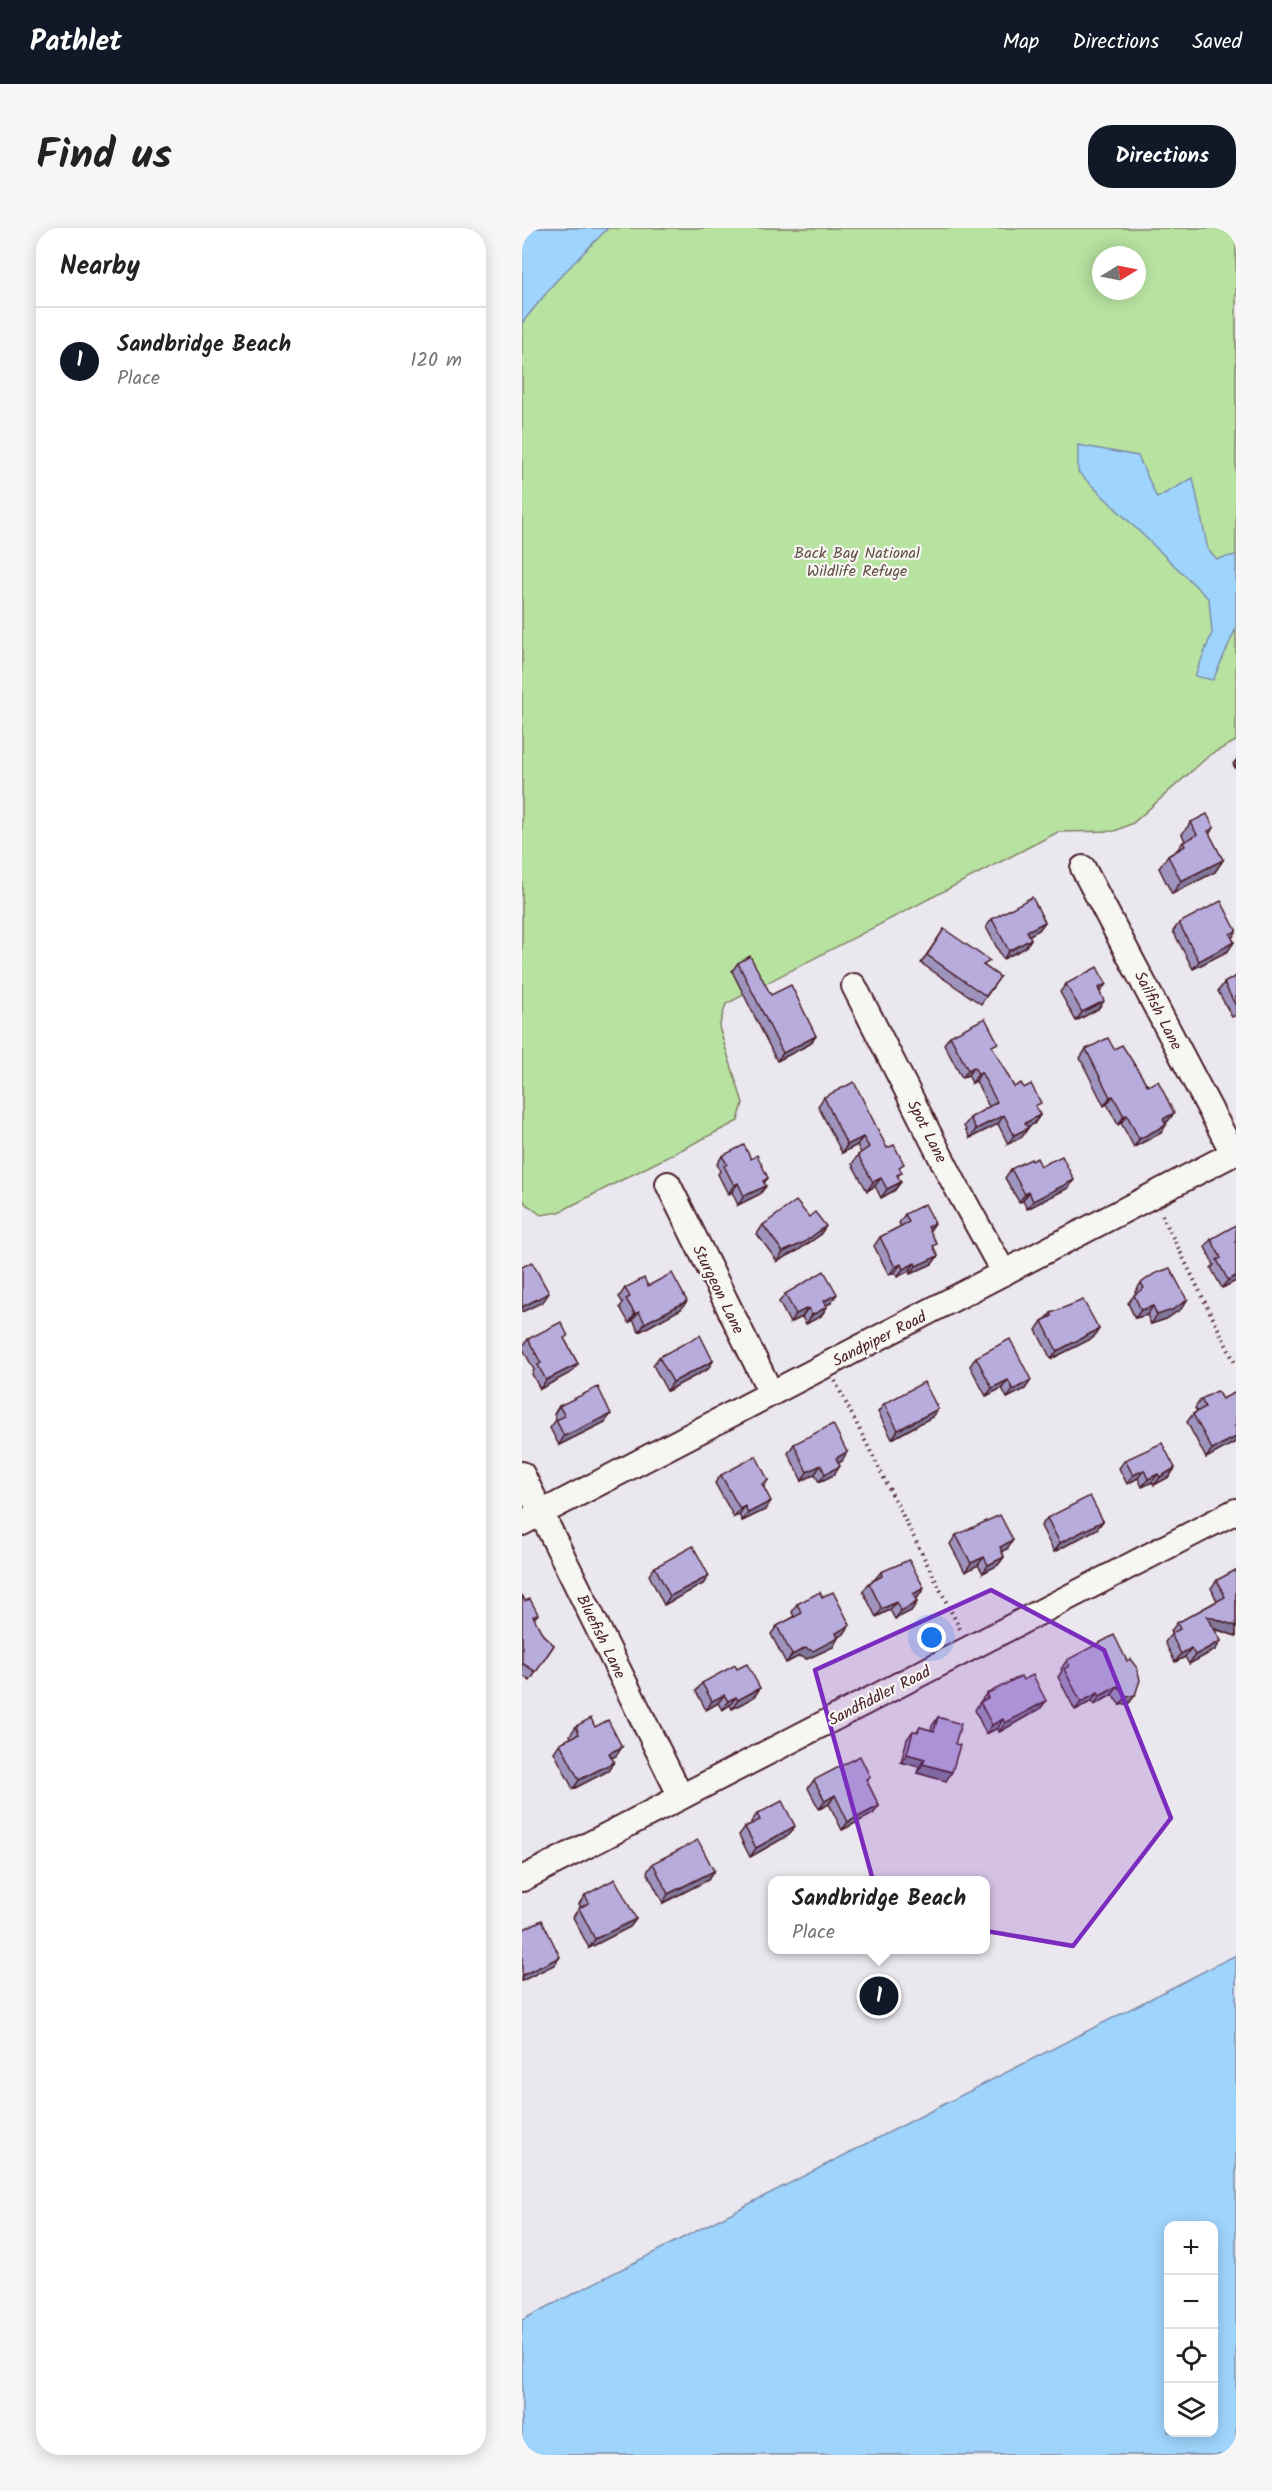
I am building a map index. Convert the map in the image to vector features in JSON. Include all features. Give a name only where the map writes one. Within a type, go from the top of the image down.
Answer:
[{"type":"street","name":"Sailfish Lane","points":[[1083,868],[1235,1152]]},
{"type":"street","name":"Spot Lane","points":[[854,986],[953,1181],[1004,1273]]},
{"type":"street","name":"Sandpiper Road","points":[[532,1518],[1235,1152]]},
{"type":"street","name":"Sturgeon Lane","points":[[668,1184],[771,1393]]},
{"type":"street","name":"Bluefish Lane","points":[[522,1474],[532,1518],[681,1797]]},
{"type":"street","name":"Sandfiddler Road","points":[[522,1879],[1236,1511]]},
{"type":"path","points":[[1152,1195],[1236,1365]]},
{"type":"path","points":[[827,1365],[970,1649]]},
{"type":"highlighted area","points":[[991,1590],[1104,1650],[1171,1818],[1073,1946],[882,1913],[815,1670]]},
{"type":"green space","name":"Back Bay National Wildlife Refuge","points":[[522,228],[1236,228],[1236,741],[1211,754],[1133,823],[1115,831],[1058,832],[726,1004],[719,1027],[743,1103],[738,1121],[559,1212],[541,1215],[525,1203],[522,1196]]},
{"type":"water","points":[[522,228],[608,228],[555,282],[522,323]]},
{"type":"water","points":[[1078,445],[1138,456],[1157,498],[1193,478],[1208,550],[1217,559],[1236,555],[1236,628],[1213,680],[1195,676],[1212,633],[1209,599],[1078,472]]},
{"type":"water","points":[[1236,1955],[1236,2455],[522,2455],[522,2320]]},
{"type":"building","points":[[1207,814],[1214,828],[1208,831],[1223,860],[1181,881],[1168,856],[1185,846],[1183,842],[1197,835],[1191,822]]},
{"type":"building","points":[[1032,897],[1045,922],[1027,931],[1031,939],[1009,951],[992,919]]},
{"type":"building","points":[[1221,901],[1236,930],[1230,934],[1234,942],[1199,961],[1179,923]]},
{"type":"building","points":[[944,929],[990,961],[983,965],[1000,977],[986,996],[927,955]]},
{"type":"building","points":[[750,956],[771,995],[791,985],[816,1036],[783,1053],[738,963]]},
{"type":"building","points":[[1097,967],[1106,984],[1098,988],[1104,1001],[1082,1012],[1066,984]]},
{"type":"building","points":[[1236,976],[1236,1006],[1224,983]]},
{"type":"building","points":[[985,1018],[998,1043],[992,1046],[1014,1087],[1021,1083],[1024,1088],[1031,1084],[1041,1103],[1035,1106],[1040,1115],[1025,1123],[1028,1128],[1014,1135],[1004,1115],[976,1129],[970,1118],[997,1102],[981,1072],[978,1074],[974,1067],[968,1070],[950,1036]]},
{"type":"building","points":[[1108,1038],[1114,1049],[1122,1045],[1148,1086],[1158,1081],[1174,1113],[1163,1119],[1166,1125],[1139,1139],[1127,1115],[1124,1116],[1113,1096],[1110,1097],[1086,1049]]},
{"type":"building","points":[[854,1082],[887,1148],[894,1145],[904,1164],[899,1167],[902,1173],[897,1175],[901,1182],[887,1189],[881,1178],[873,1182],[858,1155],[869,1147],[863,1137],[847,1145],[824,1097]]},
{"type":"building","points":[[744,1145],[751,1159],[757,1155],[768,1178],[763,1181],[766,1186],[744,1196],[738,1183],[734,1185],[724,1166],[727,1164],[722,1156]]},
{"type":"building","points":[[1062,1156],[1074,1180],[1033,1201],[1029,1192],[1025,1194],[1011,1169],[1031,1159],[1032,1161],[1037,1158],[1041,1166]]},
{"type":"building","points":[[796,1201],[809,1217],[815,1212],[826,1226],[803,1243],[783,1252],[763,1225]]},
{"type":"building","points":[[925,1204],[935,1223],[928,1227],[937,1244],[933,1246],[938,1256],[916,1266],[915,1263],[903,1269],[901,1264],[895,1267],[880,1237],[909,1222],[905,1214]]},
{"type":"building","points":[[1236,1225],[1236,1276],[1228,1280],[1217,1260],[1221,1258],[1211,1239]]},
{"type":"building","points":[[532,1262],[549,1293],[522,1307],[522,1267]]},
{"type":"building","points":[[1170,1268],[1187,1300],[1172,1310],[1157,1315],[1153,1306],[1141,1310],[1134,1295],[1144,1288],[1141,1283],[1154,1274]]},
{"type":"building","points":[[824,1271],[837,1294],[824,1301],[827,1307],[812,1315],[808,1308],[796,1314],[785,1294]]},
{"type":"building","points":[[672,1273],[687,1301],[645,1323],[639,1312],[635,1314],[626,1299],[630,1297],[625,1288],[644,1278],[648,1286]]},
{"type":"building","points":[[1083,1300],[1099,1329],[1057,1351],[1042,1321],[1052,1316],[1051,1313]]},
{"type":"building","points":[[561,1322],[568,1336],[564,1338],[578,1364],[546,1380],[538,1365],[541,1363],[528,1339]]},
{"type":"building","points":[[700,1335],[713,1361],[673,1382],[659,1357]]},
{"type":"building","points":[[1010,1339],[1031,1380],[1013,1390],[1008,1380],[992,1388],[976,1357]]},
{"type":"building","points":[[924,1382],[938,1409],[898,1430],[884,1404]]},
{"type":"building","points":[[598,1387],[611,1414],[564,1436],[556,1420],[565,1416],[559,1406]]},
{"type":"building","points":[[1217,1391],[1222,1399],[1234,1393],[1236,1396],[1236,1437],[1212,1449],[1193,1414],[1205,1407],[1201,1399]]},
{"type":"building","points":[[833,1424],[847,1452],[836,1458],[840,1466],[825,1474],[821,1465],[807,1472],[794,1444]]},
{"type":"building","points":[[1162,1443],[1175,1468],[1160,1477],[1158,1474],[1148,1479],[1144,1470],[1133,1475],[1125,1460]]},
{"type":"building","points":[[756,1456],[768,1480],[762,1484],[771,1501],[748,1513],[745,1506],[740,1509],[721,1475]]},
{"type":"building","points":[[1090,1496],[1103,1521],[1060,1543],[1047,1518]]},
{"type":"building","points":[[1000,1515],[1013,1540],[1000,1547],[1004,1557],[988,1565],[984,1557],[971,1563],[956,1535]]},
{"type":"building","points":[[693,1546],[709,1576],[670,1596],[655,1567]]},
{"type":"building","points":[[909,1560],[924,1588],[913,1594],[917,1602],[901,1611],[896,1602],[882,1609],[869,1583],[882,1576],[881,1572]]},
{"type":"building","points":[[1236,1570],[1236,1626],[1207,1616],[1221,1641],[1195,1655],[1191,1648],[1181,1654],[1171,1634],[1180,1629],[1177,1623],[1225,1597],[1217,1580]]},
{"type":"building","points":[[820,1592],[822,1597],[833,1592],[850,1625],[836,1633],[838,1638],[813,1651],[805,1648],[792,1655],[777,1626],[802,1613],[797,1604]]},
{"type":"building","points":[[522,1595],[525,1601],[530,1599],[538,1614],[533,1616],[543,1635],[554,1645],[536,1672],[522,1663]]},
{"type":"building","points":[[1114,1635],[1127,1661],[1130,1659],[1137,1668],[1140,1680],[1135,1695],[1126,1697],[1118,1686],[1100,1696],[1098,1693],[1081,1702],[1064,1669],[1069,1666],[1067,1660]]},
{"type":"building","points":[[747,1664],[760,1688],[738,1700],[736,1697],[728,1701],[724,1695],[712,1701],[702,1683],[735,1665],[737,1669]]},
{"type":"building","points":[[1033,1675],[1046,1701],[1005,1723],[1003,1719],[992,1725],[980,1702],[988,1698],[986,1694],[1021,1676],[1023,1680]]},
{"type":"building","points":[[938,1717],[961,1724],[955,1744],[960,1745],[952,1772],[923,1764],[925,1759],[907,1754],[913,1731],[918,1732],[920,1727],[934,1731]]},
{"type":"building","points":[[591,1718],[595,1727],[608,1720],[622,1747],[609,1753],[614,1762],[579,1780],[560,1743],[579,1734],[576,1726]]},
{"type":"building","points":[[860,1756],[870,1777],[866,1779],[879,1806],[848,1822],[835,1795],[825,1801],[814,1780]]},
{"type":"building","points":[[782,1801],[795,1826],[756,1848],[745,1827],[760,1820],[757,1814]]},
{"type":"building","points":[[698,1840],[714,1871],[668,1894],[653,1863]]},
{"type":"building","points":[[615,1879],[636,1919],[595,1939],[579,1908],[589,1903],[585,1895]]},
{"type":"building","points":[[542,1920],[560,1957],[523,1975],[522,1930]]},
{"type":"place","name":"Sandbridge Beach","points":[[879,1996]]}]
